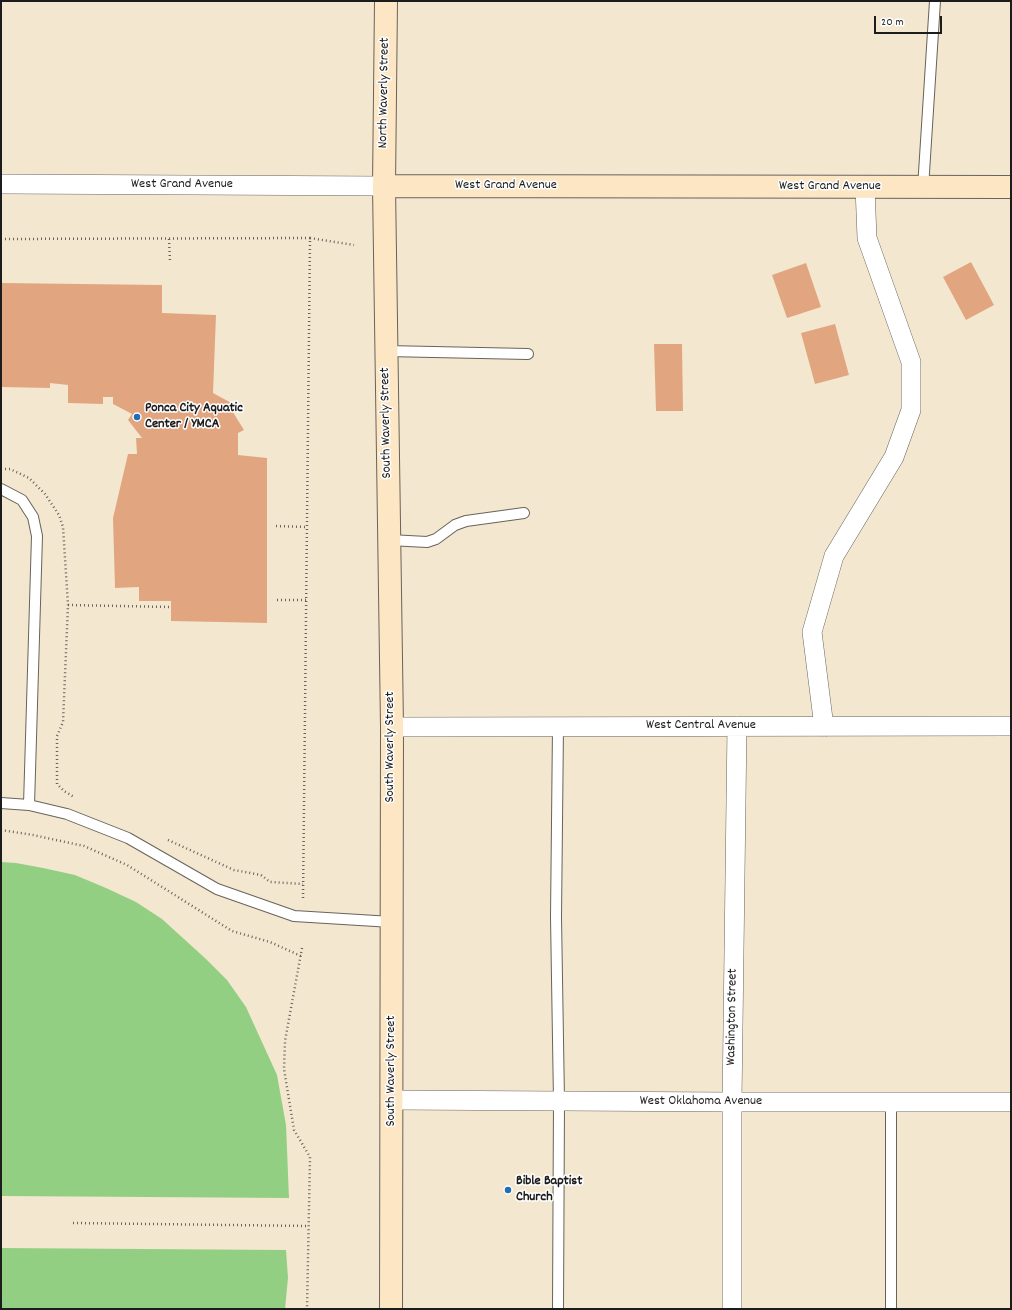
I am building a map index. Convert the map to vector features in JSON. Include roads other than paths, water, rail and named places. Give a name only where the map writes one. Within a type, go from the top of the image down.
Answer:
[{"type":"main road","name":"North Waverly Street","points":[[384,186],[386,1]]},
{"type":"main road","name":"West Grand Avenue","points":[[384,186],[1011,188]]},
{"type":"main road","name":"South Waverly Street","points":[[384,186],[392,727],[391,1309]]},
{"type":"street","name":"West Grand Avenue","points":[[1,184],[384,186]]},
{"type":"street","points":[[824,727],[812,632],[834,556],[894,457],[911,410],[911,362],[867,238],[865,187]]},
{"type":"street","name":"Washington Street","points":[[732,1309],[732,1102],[736,726]]},
{"type":"street","name":"West Central Avenue","points":[[392,727],[1011,726]]},
{"type":"street","name":"West Oklahoma Avenue","points":[[392,1100],[1011,1102]]},
{"type":"lane","points":[[923,188],[935,1]]},
{"type":"lane","points":[[386,351],[528,354]]},
{"type":"lane","points":[[1,489],[22,500],[33,517],[37,536],[29,804]]},
{"type":"lane","points":[[389,540],[427,542],[436,540],[455,525],[466,521],[524,513]]},
{"type":"lane","points":[[558,726],[556,917],[559,1101],[558,1309]]},
{"type":"lane","points":[[1,803],[29,804],[67,814],[128,838],[217,889],[294,916],[392,922]]},
{"type":"lane","points":[[891,1102],[892,1309]]},
{"type":"place","name":"Ponca City Aquatic Center / YMCA","points":[[137,417]]},
{"type":"place","name":"Bible Baptist Church","points":[[508,1190]]}]
